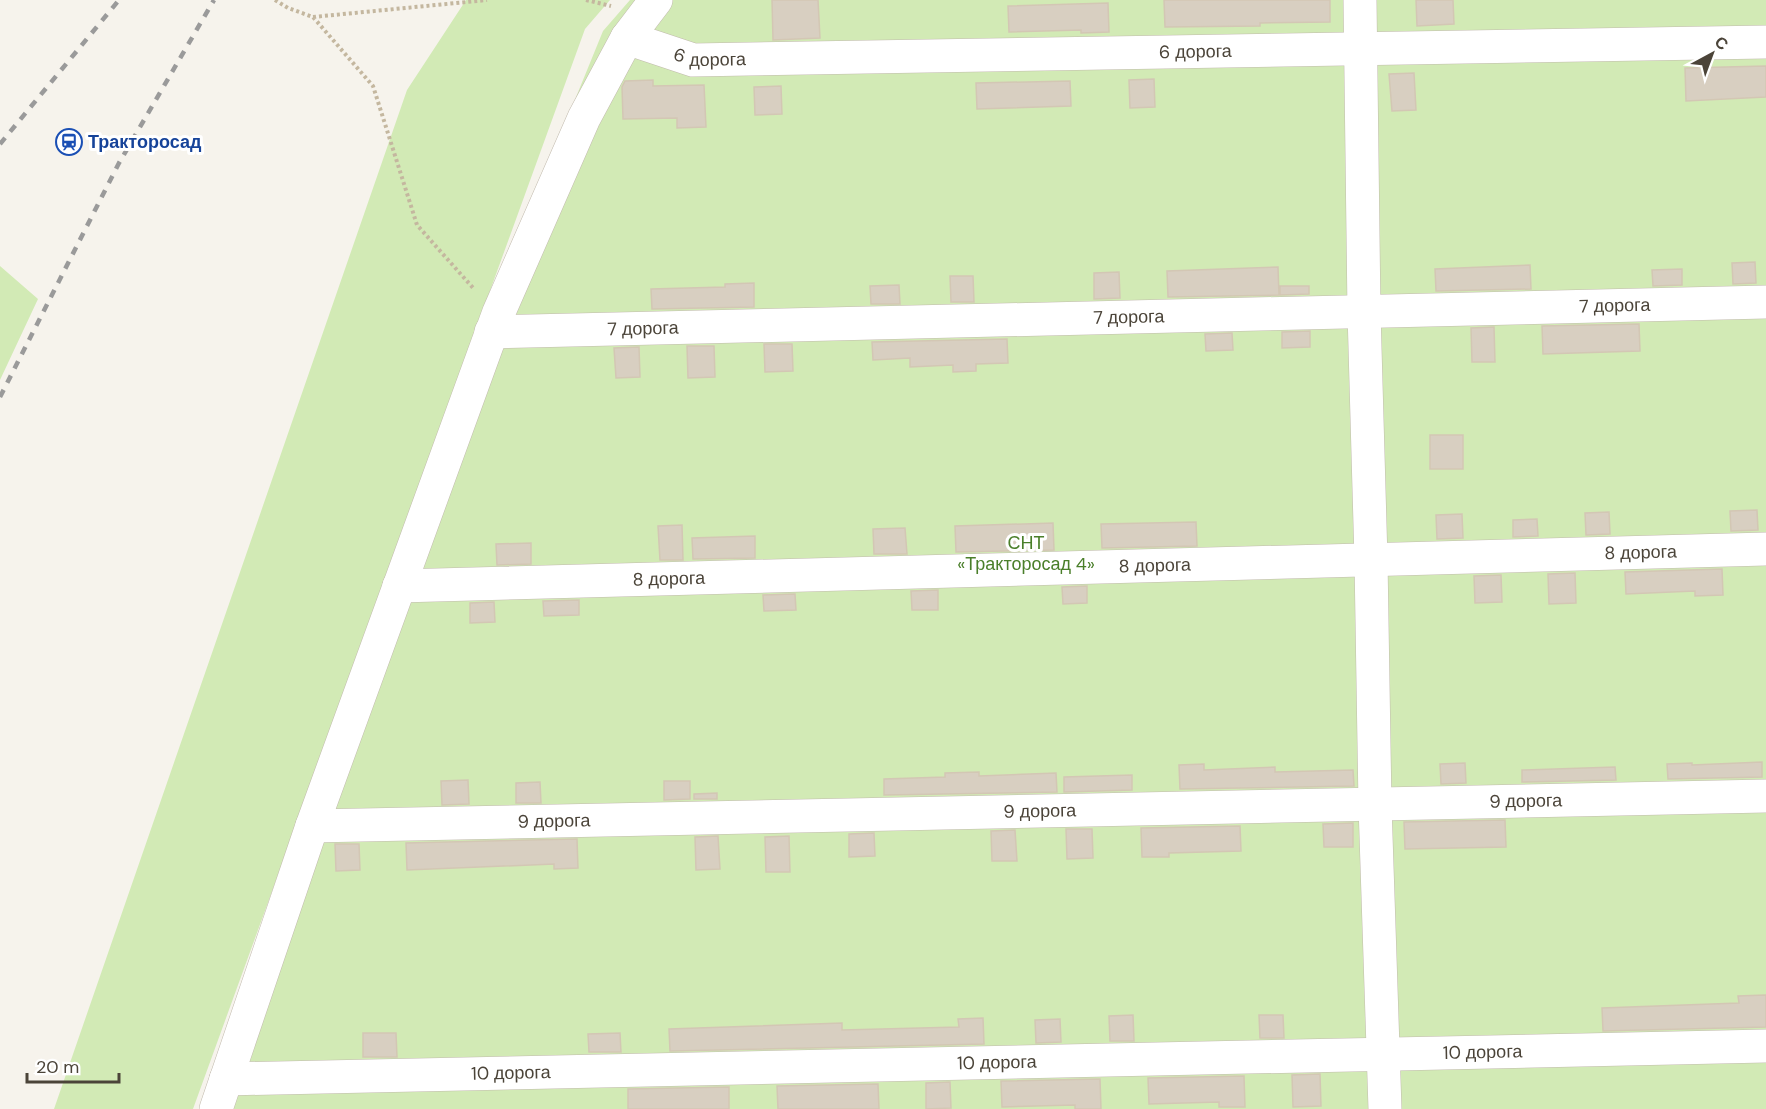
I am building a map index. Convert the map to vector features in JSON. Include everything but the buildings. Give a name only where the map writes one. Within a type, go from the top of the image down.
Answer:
[{"type":"street","points":[[221,1094],[312,826],[495,322],[584,118],[627,38],[656,0]]},
{"type":"street","points":[[1360,0],[1364,312],[1375,805],[1385,1109]]},
{"type":"street","name":"6 дорога","points":[[627,38],[693,60],[1766,42]]},
{"type":"street","name":"7 дорога","points":[[495,322],[1364,312],[1766,302]]},
{"type":"street","name":"8 дорога","points":[[399,586],[1766,549]]},
{"type":"street","name":"9 дорога","points":[[312,826],[1766,796]]},
{"type":"street","name":"10 дорога","points":[[221,1094],[1384,1054],[1766,1046]]},
{"type":"path","points":[[274,0],[313,17],[487,0]]},
{"type":"path","points":[[313,17],[373,86],[417,225],[486,302],[495,322]]},
{"type":"green space","points":[[466,0],[610,0],[585,29],[193,1109],[54,1109],[407,90]]},
{"type":"green space","name":"СНТ «Тракторосад 4»","points":[[630,0],[1766,0],[1766,1109],[204,1109],[492,303],[603,31]]},
{"type":"green space","points":[[0,266],[38,299],[0,380]]},
{"type":"railway","points":[[0,144],[119,0]]},
{"type":"railway","points":[[0,397],[119,163],[214,0]]},
{"type":"place","name":"Тракторосад","points":[[69,142]]}]
